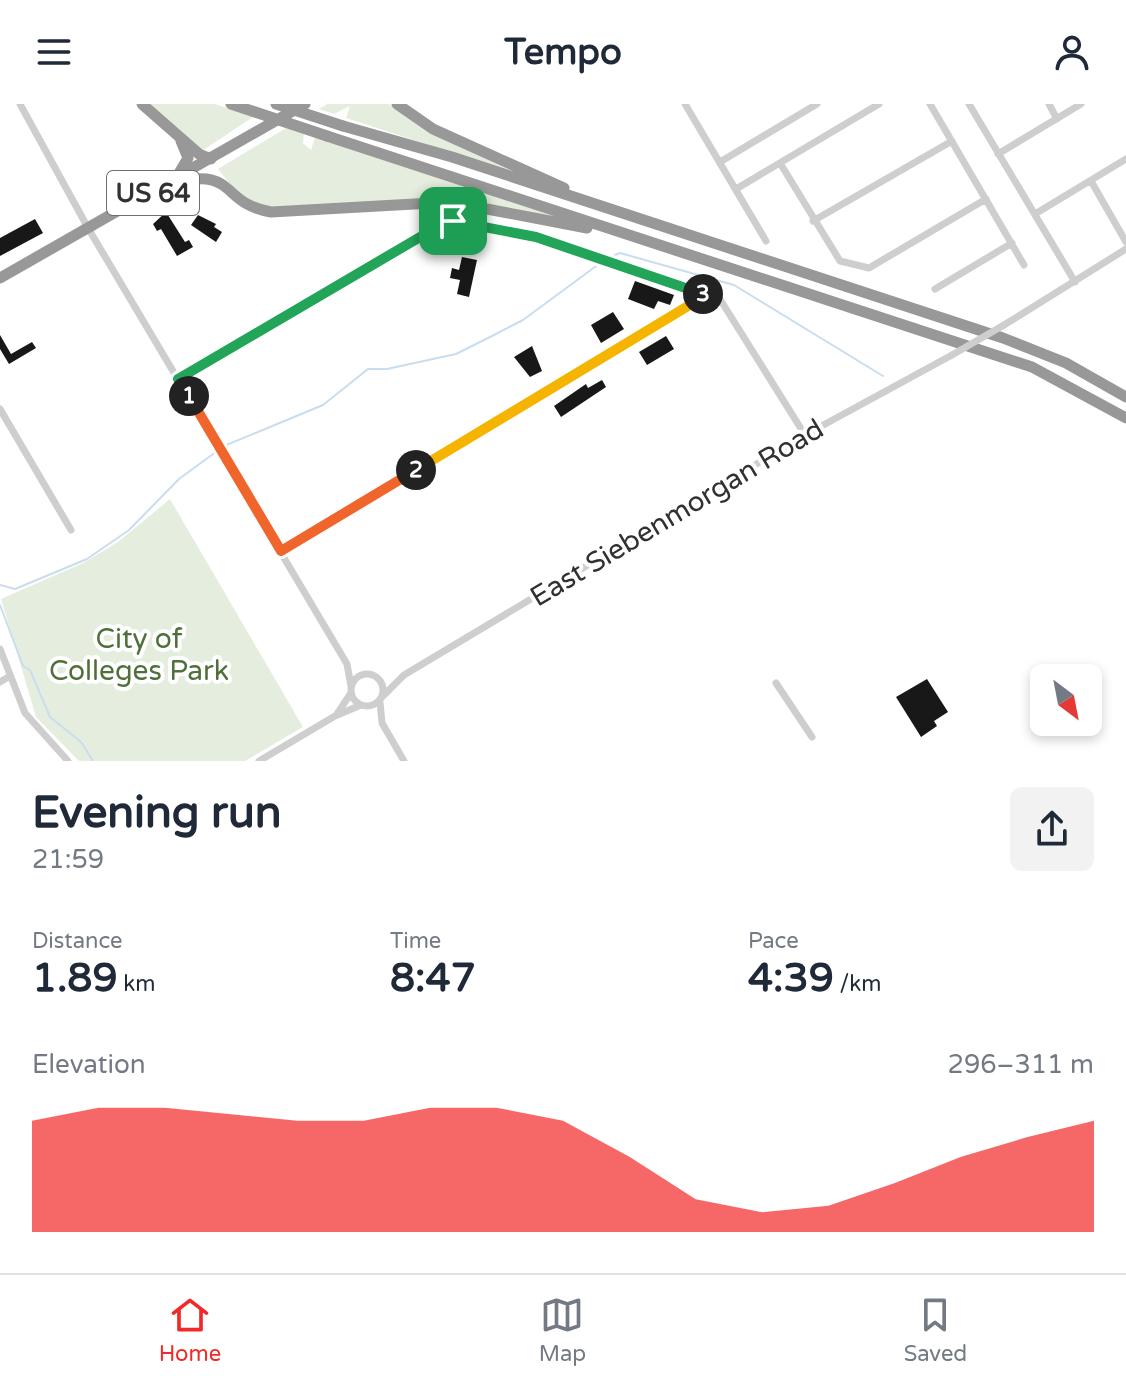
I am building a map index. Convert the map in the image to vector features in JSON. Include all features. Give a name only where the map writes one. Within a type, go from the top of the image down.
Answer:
[{"type":"highway","points":[[142,104],[199,154],[214,158],[220,182]]},
{"type":"highway","points":[[231,104],[1032,367],[1126,418]]},
{"type":"highway","points":[[276,104],[620,212],[1036,350],[1126,397]]},
{"type":"highway","name":"US 64","points":[[0,278],[170,184],[305,104]]},
{"type":"highway","points":[[397,104],[433,129],[620,212]]},
{"type":"highway","points":[[167,126],[184,145],[188,156],[185,166],[170,184]]},
{"type":"highway","points":[[170,184],[198,177],[220,182],[245,203],[268,211],[450,202],[640,238]]},
{"type":"street","points":[[20,104],[88,228],[347,664],[351,689],[362,706],[382,723],[404,761]]},
{"type":"street","points":[[685,104],[766,241]]},
{"type":"street","points":[[720,162],[817,104]]},
{"type":"street","points":[[736,189],[879,104]]},
{"type":"street","points":[[930,104],[1024,265]]},
{"type":"street","points":[[969,104],[1075,282]]},
{"type":"street","points":[[1049,104],[1057,119]]},
{"type":"street","points":[[998,154],[1081,104]]},
{"type":"street","points":[[813,221],[952,141]]},
{"type":"street","points":[[1035,214],[1126,159]]},
{"type":"street","points":[[780,163],[840,261],[869,268],[986,199]]},
{"type":"street","points":[[1091,181],[1126,242]]},
{"type":"street","points":[[178,379],[449,221],[536,237],[718,296],[727,304],[805,435]]},
{"type":"street","points":[[935,289],[1012,243]]},
{"type":"street","name":"East Siebenmorgan Road","points":[[381,698],[404,675],[805,435],[1004,325],[1126,249]]},
{"type":"street","points":[[281,551],[698,300],[705,292]]},
{"type":"street","points":[[0,409],[71,530]]},
{"type":"street","points":[[0,649],[25,713],[68,761]]},
{"type":"street","points":[[347,664],[381,682],[382,723]]},
{"type":"street","points":[[335,716],[363,675]]},
{"type":"street","name":"East Siebenmorgan Road","points":[[374,676],[386,679],[404,675]]},
{"type":"street","points":[[0,682],[10,676]]},
{"type":"street","points":[[776,683],[812,737]]},
{"type":"street","points":[[259,761],[335,716],[362,706],[372,706],[381,698]]},
{"type":"green space","points":[[149,104],[215,104],[253,117],[202,151]]},
{"type":"green space","points":[[327,104],[389,104],[424,128],[552,185],[346,118],[350,106],[334,114],[319,109]]},
{"type":"green space","points":[[286,128],[304,133],[303,143],[311,150],[315,137],[583,223],[475,201],[439,198],[265,207],[238,194],[218,169]]},
{"type":"green space","name":"City of Colleges Park","points":[[170,499],[303,727],[245,761],[79,761],[36,717],[1,599],[83,563],[118,542]]},
{"type":"building","points":[[166,212],[185,242],[189,240],[193,247],[177,256],[161,229],[157,231],[153,224]]},
{"type":"building","points":[[198,215],[216,224],[214,227],[222,232],[216,242],[191,225]]},
{"type":"building","points":[[35,219],[43,233],[0,256],[0,238]]},
{"type":"building","points":[[462,257],[477,260],[469,297],[457,294],[460,280],[450,278],[452,268],[459,270]]},
{"type":"building","points":[[635,281],[674,295],[670,305],[658,301],[654,309],[628,299]]},
{"type":"building","points":[[613,312],[624,329],[601,343],[591,325]]},
{"type":"building","points":[[0,335],[11,354],[32,342],[36,348],[9,364],[0,349]]},
{"type":"building","points":[[666,336],[674,349],[647,365],[639,352]]},
{"type":"building","points":[[532,346],[542,371],[530,377],[514,357]]},
{"type":"building","points":[[602,380],[606,387],[561,417],[554,406],[586,384],[588,388]]},
{"type":"building","points":[[927,679],[948,712],[934,721],[937,726],[921,737],[896,697]]},
{"type":"waterway","points":[[608,258],[620,253],[734,285],[883,376]]},
{"type":"waterway","points":[[0,585],[15,589],[87,559],[129,530],[179,479],[224,446],[323,405],[368,369],[387,369],[456,354],[523,320],[603,261]]},
{"type":"waterway","points":[[0,605],[23,666],[30,670],[50,717],[81,742],[93,761]]},
{"type":"route","points":[[453,221],[536,237],[705,292],[698,300],[281,551],[178,379],[444,223],[453,221]]}]
